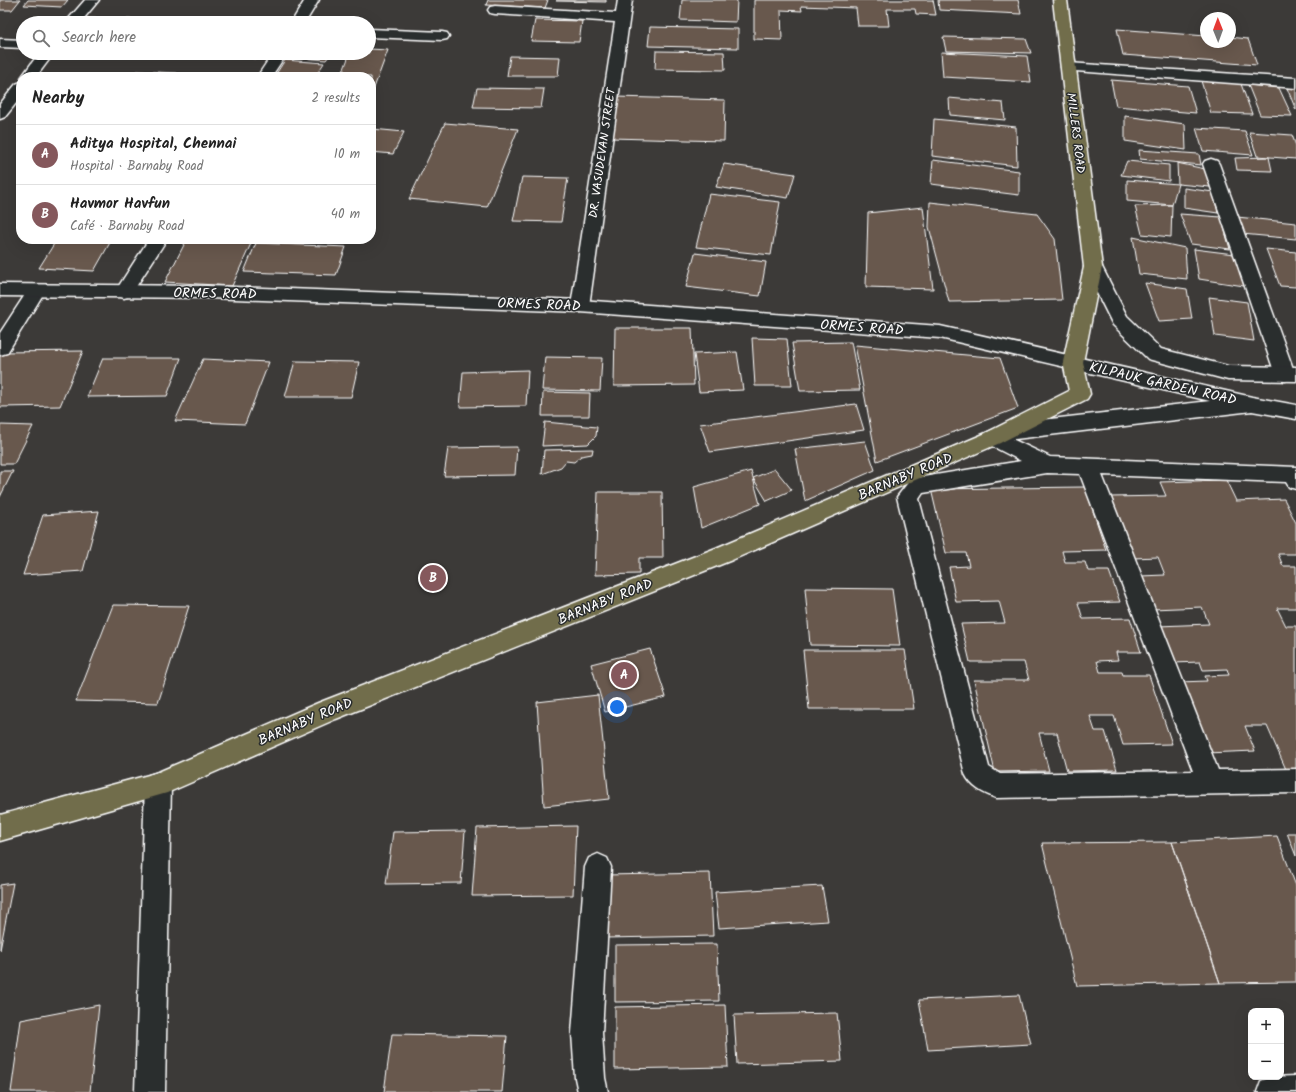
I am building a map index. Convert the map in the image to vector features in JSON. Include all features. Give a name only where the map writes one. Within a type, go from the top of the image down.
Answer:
[{"type":"main road","name":"MILLERS ROAD","points":[[1060,0],[1093,267]]},
{"type":"main road","name":"BARNABY ROAD","points":[[0,828],[158,784],[327,711],[724,554],[1000,435],[1080,394],[1074,362],[1093,267]]},
{"type":"street","points":[[78,16],[92,0]]},
{"type":"street","points":[[302,16],[312,0]]},
{"type":"street","name":"DR. VASUDEVAN STREET","points":[[580,306],[625,0]]},
{"type":"street","points":[[495,10],[622,18]]},
{"type":"street","points":[[376,33],[442,36]]},
{"type":"street","points":[[0,43],[16,44]]},
{"type":"street","points":[[32,72],[41,60]]},
{"type":"street","points":[[267,72],[275,60]]},
{"type":"street","points":[[1068,67],[1296,83]]},
{"type":"street","points":[[0,114],[16,93]]},
{"type":"street","points":[[1093,267],[1120,320],[1155,354],[1228,373],[1291,374],[1211,164]]},
{"type":"street","points":[[124,292],[155,244]]},
{"type":"street","name":"ORMES ROAD","points":[[0,290],[208,292],[580,306],[940,332],[1074,362]]},
{"type":"street","points":[[0,348],[36,291]]},
{"type":"street","name":"KILPAUK GARDEN ROAD","points":[[1074,362],[1252,404]]},
{"type":"street","points":[[1000,435],[1252,404],[1296,412]]},
{"type":"street","points":[[1000,435],[1047,465]]},
{"type":"street","points":[[1296,481],[1292,474],[1047,465],[917,486],[908,497],[978,774],[996,786],[1296,780]]},
{"type":"street","points":[[1088,467],[1210,782]]},
{"type":"street","points":[[150,1092],[158,784]]},
{"type":"street","points":[[593,1092],[590,1078],[587,1033],[598,867]]},
{"type":"street","points":[[1272,1092],[1296,1091]]},
{"type":"building","points":[[0,0],[20,0],[12,10],[0,10]]},
{"type":"building","points":[[28,0],[68,0],[62,7],[24,5]]},
{"type":"building","points":[[488,0],[548,0],[545,8],[486,5]]},
{"type":"building","points":[[606,0],[606,2],[556,1]]},
{"type":"building","points":[[682,0],[737,0],[736,22],[680,20]]},
{"type":"building","points":[[754,0],[933,0],[936,15],[916,14],[915,9],[887,9],[889,26],[858,26],[856,8],[801,6],[802,11],[781,10],[782,40],[754,39]]},
{"type":"building","points":[[938,0],[1018,0],[1021,14],[939,10]]},
{"type":"building","points":[[535,20],[582,21],[579,42],[531,41]]},
{"type":"building","points":[[650,27],[738,29],[738,48],[648,46]]},
{"type":"building","points":[[1117,29],[1200,36],[1200,48],[1236,48],[1236,38],[1248,39],[1257,65],[1123,55]]},
{"type":"building","points":[[943,37],[1026,39],[1031,53],[946,51]]},
{"type":"building","points":[[376,49],[388,50],[376,82],[376,72],[343,72],[347,60],[376,60]]},
{"type":"building","points":[[656,51],[724,52],[725,70],[655,69]]},
{"type":"building","points":[[941,52],[1027,56],[1031,82],[943,77]]},
{"type":"building","points":[[510,56],[560,57],[558,76],[507,76]]},
{"type":"building","points":[[285,60],[324,63],[318,72],[277,72]]},
{"type":"building","points":[[136,71],[156,72],[135,72]]},
{"type":"building","points":[[1111,80],[1188,86],[1196,113],[1116,106]]},
{"type":"building","points":[[1201,81],[1241,84],[1252,114],[1211,113]]},
{"type":"building","points":[[1248,85],[1279,88],[1292,116],[1260,115]]},
{"type":"building","points":[[477,88],[544,89],[541,108],[473,107]]},
{"type":"building","points":[[1287,88],[1296,89],[1296,110]]},
{"type":"building","points":[[616,97],[725,100],[724,141],[611,138]]},
{"type":"building","points":[[949,98],[1003,103],[1005,120],[950,115]]},
{"type":"building","points":[[1125,116],[1185,124],[1186,150],[1125,141]]},
{"type":"building","points":[[934,119],[1016,127],[1017,166],[932,156]]},
{"type":"building","points":[[445,123],[518,129],[487,207],[409,199]]},
{"type":"building","points":[[1196,128],[1245,131],[1253,155],[1203,151]]},
{"type":"building","points":[[376,129],[404,132],[393,154],[376,152]]},
{"type":"building","points":[[1249,132],[1292,135],[1296,146],[1296,159],[1257,156]]},
{"type":"building","points":[[1139,150],[1199,154],[1201,165],[1140,159]]},
{"type":"building","points":[[1269,157],[1272,171],[1237,170],[1235,158]]},
{"type":"building","points":[[933,160],[1019,171],[1019,195],[931,184]]},
{"type":"building","points":[[1127,161],[1169,165],[1169,181],[1121,175]]},
{"type":"building","points":[[1177,163],[1205,169],[1210,187],[1178,184]]},
{"type":"building","points":[[724,164],[795,174],[788,198],[716,187]]},
{"type":"building","points":[[522,177],[568,178],[561,222],[513,221]]},
{"type":"building","points":[[1127,180],[1178,184],[1172,205],[1127,201]]},
{"type":"building","points":[[1184,188],[1213,192],[1218,213],[1184,208]]},
{"type":"building","points":[[709,194],[780,202],[771,255],[696,247]]},
{"type":"building","points":[[930,202],[1037,214],[1055,239],[1062,300],[949,302],[929,227]]},
{"type":"building","points":[[1172,205],[1171,237],[1142,234],[1135,206]]},
{"type":"building","points":[[923,207],[933,289],[866,287],[868,213]]},
{"type":"building","points":[[1180,214],[1221,217],[1230,249],[1191,244]]},
{"type":"building","points":[[1237,217],[1296,223],[1296,239],[1242,234]]},
{"type":"building","points":[[1133,237],[1185,248],[1187,279],[1139,274]]},
{"type":"building","points":[[54,244],[109,244],[94,271],[39,268]]},
{"type":"building","points":[[184,244],[251,244],[232,286],[165,282]]},
{"type":"building","points":[[256,244],[346,247],[336,275],[244,272]]},
{"type":"building","points":[[1194,249],[1234,254],[1244,286],[1199,279]]},
{"type":"building","points":[[1266,249],[1296,252],[1296,287],[1280,286]]},
{"type":"building","points":[[695,253],[766,262],[760,296],[686,287]]},
{"type":"building","points":[[1145,283],[1187,289],[1192,319],[1159,321]]},
{"type":"building","points":[[1209,297],[1247,302],[1254,341],[1215,336]]},
{"type":"building","points":[[615,328],[692,328],[694,385],[614,386]]},
{"type":"building","points":[[752,338],[787,339],[792,386],[755,386]]},
{"type":"building","points":[[851,342],[860,390],[800,391],[792,343]]},
{"type":"building","points":[[855,345],[1000,358],[1018,408],[877,461]]},
{"type":"building","points":[[83,351],[60,406],[0,407],[0,357],[2,352]]},
{"type":"building","points":[[737,352],[743,390],[699,392],[694,354]]},
{"type":"building","points":[[545,357],[602,358],[600,391],[542,390]]},
{"type":"building","points":[[103,358],[181,358],[167,396],[87,397]]},
{"type":"building","points":[[203,359],[269,362],[245,424],[175,421]]},
{"type":"building","points":[[295,361],[359,362],[351,397],[285,397]]},
{"type":"building","points":[[528,370],[526,406],[460,407],[463,372]]},
{"type":"building","points":[[543,392],[590,393],[589,416],[542,416]]},
{"type":"building","points":[[856,404],[864,430],[710,452],[700,424]]},
{"type":"building","points":[[545,422],[597,427],[596,436],[588,444],[542,446]]},
{"type":"building","points":[[0,425],[33,426],[14,464],[0,464]]},
{"type":"building","points":[[865,441],[875,470],[805,501],[795,449]]},
{"type":"building","points":[[517,447],[515,475],[444,476],[448,448]]},
{"type":"building","points":[[593,449],[592,454],[581,456],[574,462],[566,461],[561,467],[542,474],[544,450]]},
{"type":"building","points":[[775,469],[792,490],[767,501],[753,478]]},
{"type":"building","points":[[0,471],[13,471],[0,497]]},
{"type":"building","points":[[751,471],[760,504],[701,528],[694,487]]},
{"type":"building","points":[[1226,480],[1236,501],[1284,499],[1296,523],[1296,554],[1278,554],[1283,566],[1296,566],[1296,608],[1277,608],[1286,626],[1296,626],[1296,773],[1288,774],[1267,726],[1245,726],[1255,751],[1206,753],[1179,682],[1207,681],[1205,676],[1229,675],[1227,669],[1203,670],[1200,662],[1173,663],[1158,626],[1209,624],[1202,607],[1152,609],[1140,576],[1165,575],[1158,557],[1133,558],[1110,497],[1166,496],[1160,482]]},
{"type":"building","points":[[1085,487],[1106,550],[1062,551],[1065,562],[1085,562],[1088,571],[1109,571],[1120,602],[1078,603],[1083,619],[1130,618],[1141,652],[1116,652],[1118,660],[1097,661],[1100,672],[1122,672],[1123,675],[1149,675],[1172,744],[1123,745],[1114,716],[1090,716],[1095,731],[1105,731],[1117,770],[1067,771],[1057,733],[1039,733],[1049,771],[995,772],[974,680],[1029,680],[1024,662],[970,662],[961,624],[1005,623],[999,601],[956,602],[949,567],[969,566],[966,553],[946,553],[931,489]]},
{"type":"building","points":[[598,492],[662,492],[663,558],[639,558],[639,574],[595,575]]},
{"type":"building","points":[[99,511],[83,571],[23,575],[43,515]]},
{"type":"building","points":[[805,588],[892,589],[900,646],[810,645]]},
{"type":"building","points":[[113,605],[189,606],[158,703],[76,701]]},
{"type":"building","points":[[650,649],[666,697],[605,712],[591,664]]},
{"type":"building","points":[[803,650],[905,650],[914,709],[809,709]]},
{"type":"building","points":[[598,695],[609,799],[544,806],[537,702]]},
{"type":"building","points":[[576,826],[573,895],[472,896],[477,828]]},
{"type":"building","points":[[465,831],[461,883],[386,884],[393,832]]},
{"type":"building","points":[[1287,833],[1296,833],[1296,856]]},
{"type":"building","points":[[1277,836],[1296,886],[1296,982],[1220,983],[1172,842]]},
{"type":"building","points":[[1172,842],[1220,983],[1077,986],[1042,843]]},
{"type":"building","points":[[710,873],[713,936],[605,938],[606,875]]},
{"type":"building","points":[[13,883],[0,950],[0,885]]},
{"type":"building","points":[[822,886],[828,921],[719,928],[715,892]]},
{"type":"building","points":[[717,944],[719,1001],[615,1002],[615,945]]},
{"type":"building","points":[[1019,995],[1031,1044],[928,1050],[919,1000]]},
{"type":"building","points":[[99,1005],[90,1092],[11,1092],[21,1020]]},
{"type":"building","points":[[725,1005],[728,1067],[615,1069],[615,1007]]},
{"type":"building","points":[[837,1013],[842,1061],[737,1064],[734,1015]]},
{"type":"building","points":[[392,1034],[507,1036],[502,1092],[384,1092]]},
{"type":"place","name":"Havmor Havfun","points":[[433,578]]},
{"type":"place","name":"Aditya Hospital, Chennai","points":[[624,675]]}]
